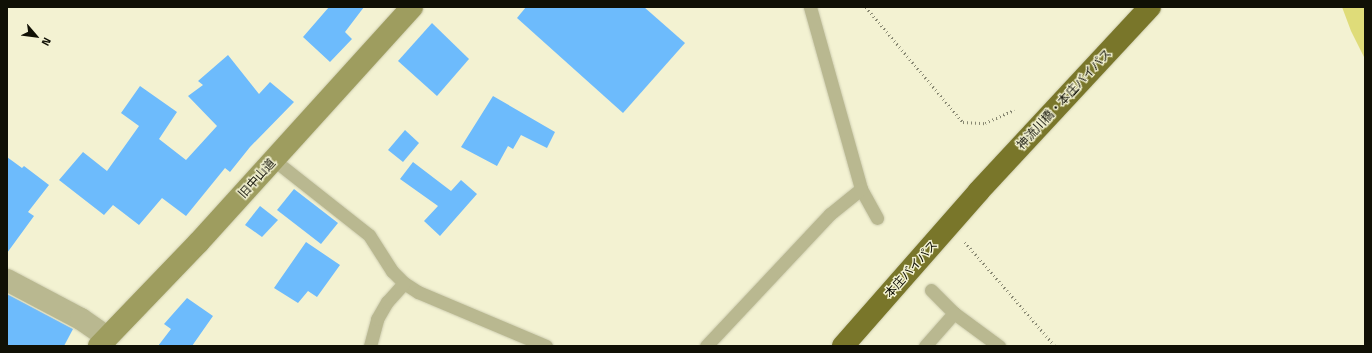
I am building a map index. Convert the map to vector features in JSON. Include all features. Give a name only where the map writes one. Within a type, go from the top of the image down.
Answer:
[{"type":"highway","name":"神流川橋・本庄バイパス","points":[[979,191],[1150,7]]},
{"type":"highway","name":"本庄バイパス","points":[[843,346],[979,191]]},
{"type":"main road","name":"旧中山道","points":[[103,342],[274,160],[412,7]]},
{"type":"street","points":[[7,280],[81,320],[103,342]]},
{"type":"lane","points":[[810,7],[861,189],[877,218]]},
{"type":"lane","points":[[274,160],[369,235],[392,271],[404,283],[418,292],[546,346]]},
{"type":"lane","points":[[706,346],[830,214],[861,189]]},
{"type":"lane","points":[[370,346],[377,319],[387,302],[404,283]]},
{"type":"lane","points":[[931,290],[954,314],[999,346]]},
{"type":"lane","points":[[925,346],[954,314]]},
{"type":"path","points":[[866,7],[963,122],[985,123],[1014,110]]},
{"type":"path","points":[[964,241],[1055,346]]},
{"type":"shaded area","points":[[1342,7],[1365,7],[1365,59],[1351,31]]},
{"type":"building","points":[[329,7],[364,7],[345,32],[352,39],[330,62],[303,37]]},
{"type":"building","points":[[526,7],[644,7],[685,43],[623,113],[517,18]]},
{"type":"building","points":[[432,23],[469,59],[437,96],[398,61]]},
{"type":"building","points":[[228,55],[259,94],[270,82],[294,102],[250,147],[230,172],[225,168],[186,216],[162,198],[139,225],[113,205],[104,215],[59,180],[83,152],[107,171],[139,126],[121,113],[140,86],[177,112],[159,139],[186,160],[217,126],[188,96],[203,85],[198,81]]},
{"type":"building","points":[[493,96],[555,132],[547,148],[521,135],[513,149],[508,146],[497,166],[461,147]]},
{"type":"building","points":[[405,130],[419,143],[403,162],[388,150]]},
{"type":"building","points":[[7,157],[22,168],[24,166],[49,185],[28,212],[34,216],[7,253]]},
{"type":"building","points":[[413,162],[451,191],[461,180],[477,194],[440,236],[424,221],[438,206],[400,179]]},
{"type":"building","points":[[294,189],[338,223],[321,244],[277,210]]},
{"type":"building","points":[[260,206],[278,220],[262,237],[245,225]]},
{"type":"building","points":[[306,242],[340,265],[317,297],[308,291],[298,303],[274,288]]},
{"type":"building","points":[[7,294],[73,329],[64,346],[7,346]]},
{"type":"building","points":[[187,298],[213,316],[192,346],[158,346],[171,329],[164,324]]}]
